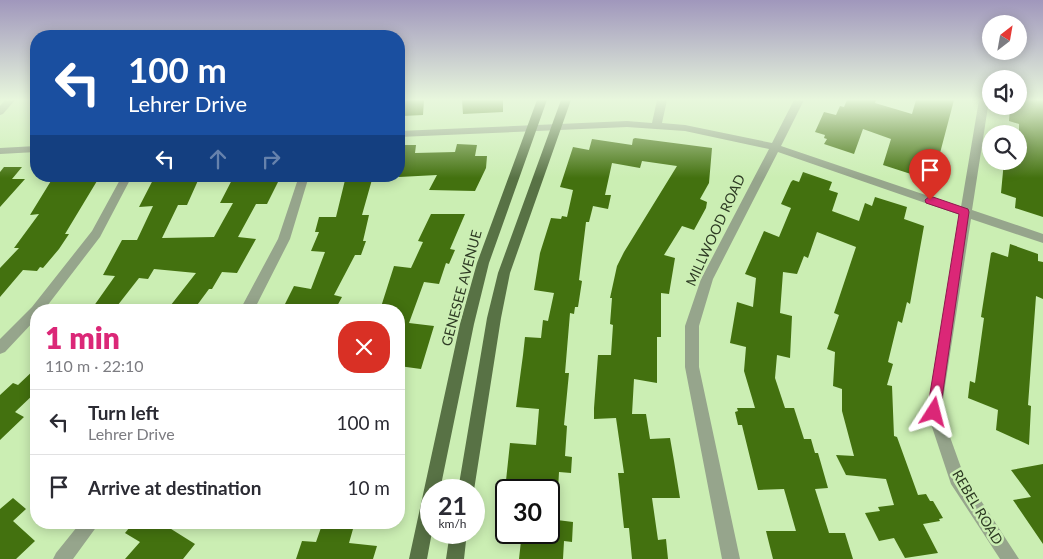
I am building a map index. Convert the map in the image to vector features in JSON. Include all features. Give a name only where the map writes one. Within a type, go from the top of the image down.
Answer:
[{"type":"main road","points":[[468,479],[494,318],[504,273],[517,233],[558,126]]},
{"type":"main road","name":"GENESEE AVENUE","points":[[434,479],[467,324],[481,272],[532,127]]},
{"type":"main road","points":[[418,559],[421,544]]},
{"type":"main road","points":[[455,559],[457,544]]},
{"type":"street","points":[[405,134],[556,126]]},
{"type":"street","points":[[647,126],[685,128],[774,147],[1043,239]]},
{"type":"street","name":"MILLWOOD ROAD","points":[[731,559],[692,367],[692,326],[707,279],[785,126]]},
{"type":"street","name":"REBEL ROAD","points":[[979,126],[964,212],[934,412],[957,478],[1010,559]]},
{"type":"street","points":[[0,151],[30,149]]},
{"type":"street","points":[[42,304],[96,234],[123,182]]},
{"type":"street","points":[[250,304],[284,239],[302,182]]},
{"type":"street","points":[[0,348],[30,317]]},
{"type":"street","points":[[62,559],[86,529]]},
{"type":"building","points":[[818,126],[947,126],[935,172],[916,167],[914,175],[883,165],[891,139],[863,129],[854,154],[824,144],[827,139],[824,138],[825,135],[815,132]]},
{"type":"building","points":[[1027,126],[1043,126],[1043,217],[1015,208],[1016,198],[1001,193],[1003,170],[1027,170]]},
{"type":"building","points":[[592,139],[632,145],[633,139],[712,148],[709,183],[700,199],[707,202],[706,208],[694,230],[682,226],[664,255],[675,258],[669,294],[661,293],[661,337],[657,337],[657,383],[634,379],[632,414],[646,414],[650,439],[670,438],[680,498],[652,498],[658,540],[666,539],[668,559],[632,559],[629,528],[624,528],[618,473],[624,473],[616,418],[594,419],[594,408],[598,355],[611,355],[613,325],[610,324],[612,298],[610,298],[617,266],[677,166],[642,161],[640,168],[612,163],[605,195],[611,195],[608,209],[593,206],[589,222],[586,222],[579,280],[582,281],[578,307],[575,307],[574,314],[570,313],[565,373],[569,373],[564,425],[567,426],[565,456],[572,457],[571,473],[559,472],[559,479],[506,479],[510,443],[536,445],[539,409],[516,407],[525,337],[541,338],[543,320],[548,321],[554,293],[534,290],[540,253],[551,218],[561,219],[562,216],[567,217],[573,190],[560,187],[573,147],[589,150]]},
{"type":"building","points":[[457,144],[477,145],[475,156],[487,156],[486,168],[475,191],[429,190],[437,175],[405,177],[405,145],[416,145],[415,153],[455,152]]},
{"type":"building","points":[[4,167],[22,167],[12,179],[25,179],[0,207],[0,172]]},
{"type":"building","points":[[803,172],[832,182],[829,190],[838,193],[832,211],[859,221],[865,203],[872,206],[875,197],[907,207],[904,219],[924,226],[910,304],[907,302],[902,323],[898,321],[888,362],[893,364],[887,385],[892,386],[894,436],[897,437],[918,495],[926,494],[930,501],[933,501],[943,518],[939,519],[940,521],[923,524],[938,553],[905,558],[894,538],[879,541],[865,513],[880,511],[878,507],[894,505],[886,479],[846,475],[836,455],[854,456],[842,411],[842,389],[833,386],[835,352],[827,349],[839,315],[834,313],[856,247],[817,232],[808,258],[804,256],[797,274],[783,272],[780,313],[792,316],[790,358],[777,355],[775,378],[785,408],[794,408],[804,439],[811,439],[815,453],[818,453],[828,488],[815,489],[829,533],[845,533],[853,559],[773,559],[766,531],[796,531],[784,489],[758,490],[742,425],[738,425],[735,412],[738,411],[737,408],[755,408],[744,371],[746,347],[730,343],[737,302],[753,307],[756,278],[745,274],[764,231],[779,237],[791,208],[781,204],[791,182],[793,180],[799,182]]},
{"type":"building","points":[[50,182],[96,182],[65,234],[69,234],[59,249],[43,268],[40,267],[37,271],[23,270],[0,297],[0,268],[19,248],[14,248],[39,214],[30,215]]},
{"type":"building","points":[[152,182],[197,182],[187,205],[178,205],[162,238],[214,237],[233,203],[220,203],[231,182],[278,182],[267,204],[256,204],[238,237],[256,239],[237,273],[222,272],[212,289],[209,289],[198,304],[172,304],[196,273],[154,269],[148,279],[139,278],[119,304],[95,304],[115,276],[103,275],[122,240],[137,240],[153,206],[139,207]]},
{"type":"building","points":[[345,182],[371,182],[362,215],[369,215],[363,241],[366,241],[361,255],[355,255],[334,295],[342,297],[338,304],[285,304],[294,286],[311,289],[325,252],[311,251],[319,232],[315,232],[319,217],[336,217]]},
{"type":"building","points":[[431,214],[465,214],[450,249],[455,250],[449,264],[446,263],[439,284],[424,282],[409,323],[434,326],[421,369],[405,367],[405,304],[382,304],[394,266],[411,268],[423,242],[418,241]]},
{"type":"building","points":[[1010,244],[1038,254],[1038,261],[1043,262],[1043,299],[1036,296],[1028,405],[1031,406],[1029,445],[996,430],[998,410],[968,398],[970,381],[975,383],[984,318],[981,317],[991,253],[1008,257]]},
{"type":"building","points":[[30,374],[30,398],[15,412],[24,417],[0,440],[0,395],[13,383],[18,385]]},
{"type":"building","points":[[1043,464],[1043,544],[1013,500],[1031,497],[1011,470]]},
{"type":"building","points":[[13,498],[26,509],[13,521],[35,541],[16,559],[0,559],[0,509]]},
{"type":"building","points":[[560,520],[573,522],[572,542],[564,541],[563,559],[519,559],[521,544],[560,544]]},
{"type":"building","points":[[128,529],[171,529],[195,544],[183,559],[125,559],[140,542],[125,533]]},
{"type":"building","points":[[321,529],[353,529],[349,543],[377,546],[373,559],[296,559],[302,541],[316,542]]},
{"type":"route","points":[[930,200],[964,212],[934,412]]}]
